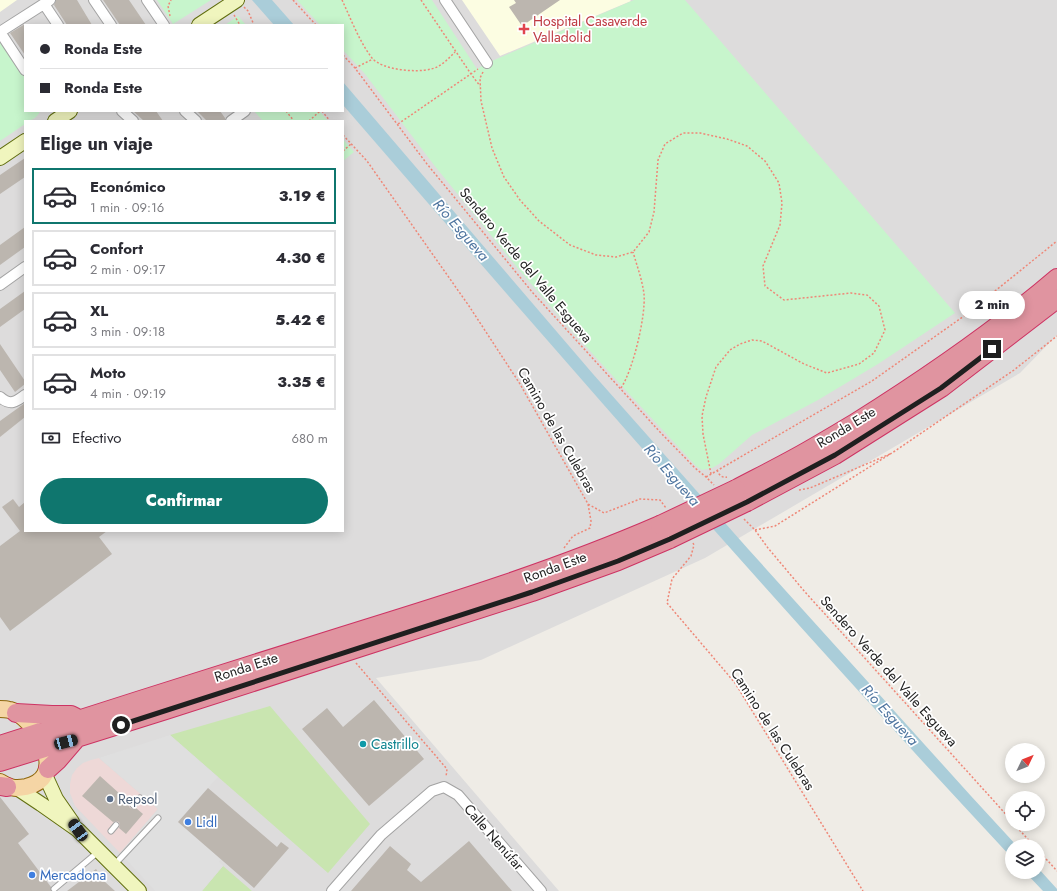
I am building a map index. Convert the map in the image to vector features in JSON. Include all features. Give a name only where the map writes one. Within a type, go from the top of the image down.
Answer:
[{"type":"highway","name":"Ronda Este","points":[[742,496],[795,458],[892,400],[938,369],[991,330],[1057,278]]},
{"type":"highway","name":"Ronda Este","points":[[0,762],[82,719],[450,603],[543,572],[742,496],[835,455],[941,388],[1057,299]]},
{"type":"highway","name":"Ronda Este","points":[[0,745],[76,739],[532,592],[618,561],[666,525]]},
{"type":"highway","points":[[6,709],[52,715],[71,715],[82,719]]},
{"type":"highway","points":[[46,772],[76,739]]},
{"type":"main road","points":[[6,709],[27,721],[41,741],[48,760],[46,772],[39,782],[28,786],[6,786]]},
{"type":"street","points":[[94,0],[110,24]]},
{"type":"street","points":[[147,0],[168,23]]},
{"type":"street","points":[[445,0],[487,63]]},
{"type":"street","points":[[24,68],[0,32],[47,2],[58,24]]},
{"type":"street","points":[[201,24],[240,3]]},
{"type":"street","points":[[54,117],[67,112]]},
{"type":"street","points":[[123,112],[132,120]]},
{"type":"street","points":[[186,112],[195,120]]},
{"type":"street","points":[[232,120],[244,112]]},
{"type":"street","points":[[0,158],[24,142]]},
{"type":"street","points":[[0,285],[24,268]]},
{"type":"street","points":[[0,397],[9,403],[24,396]]},
{"type":"street","points":[[46,772],[56,799],[78,830],[139,891]]},
{"type":"street","points":[[6,786],[41,804],[78,830]]},
{"type":"street","points":[[332,891],[381,835],[432,791],[444,787]]},
{"type":"street","name":"Calle Nenúfar","points":[[444,787],[458,795],[541,891]]},
{"type":"lane","points":[[133,805],[140,798]]},
{"type":"lane","points":[[114,866],[158,818]]},
{"type":"lane","points":[[111,831],[116,825]]},
{"type":"lane","points":[[54,889],[99,852]]},
{"type":"path","points":[[168,23],[168,6],[170,0]]},
{"type":"path","points":[[292,0],[315,24]]},
{"type":"path","points":[[342,0],[362,43],[373,59],[383,66],[401,70],[418,71],[432,69],[446,62],[455,52]]},
{"type":"path","points":[[420,0],[480,86]]},
{"type":"path","points":[[240,3],[248,11],[254,24]]},
{"type":"path","name":"Sendero Verde del Valle Esgueva","points":[[344,56],[356,68],[427,164],[533,293],[695,468],[706,477],[711,474]]},
{"type":"path","points":[[356,68],[373,59]]},
{"type":"path","points":[[398,124],[487,63]]},
{"type":"path","points":[[487,63],[480,78],[481,101],[492,148],[504,177],[520,200],[539,221],[570,245],[596,255],[616,257],[633,252],[649,232],[654,212],[658,160],[665,144],[683,133],[700,133],[720,137],[747,146],[765,162],[778,183],[782,203],[780,225],[763,266],[765,286],[784,300],[851,293],[867,295],[878,306],[885,330],[874,353],[859,364],[828,373],[804,364],[762,341],[752,340],[740,344],[730,350],[716,367],[706,397],[702,416],[703,434],[711,474],[872,381],[964,316],[1057,241]]},
{"type":"path","points":[[287,112],[293,120]]},
{"type":"path","points":[[310,120],[320,112]]},
{"type":"path","points":[[322,112],[329,120]]},
{"type":"path","name":"Camino de las Culebras","points":[[344,136],[368,161],[469,306],[520,384],[588,504],[604,513],[640,498],[660,500],[666,525]]},
{"type":"path","points":[[344,141],[348,140]]},
{"type":"path","points":[[344,149],[352,144]]},
{"type":"path","points":[[620,388],[623,385],[638,344],[644,313],[644,295],[641,274],[633,252]]},
{"type":"path","points":[[796,491],[810,488],[895,451],[1014,370],[1057,336]]},
{"type":"path","name":"Sendero Verde del Valle Esgueva","points":[[895,451],[775,526],[755,530],[804,592],[1005,814]]},
{"type":"path","points":[[564,548],[573,536],[590,528],[591,521],[588,504]]},
{"type":"path","name":"Camino de las Culebras","points":[[690,539],[694,545],[691,556],[672,579],[667,603],[735,684],[863,891]]},
{"type":"path","points":[[355,663],[447,769],[444,787]]},
{"type":"path","points":[[1020,831],[1028,839]]},
{"type":"path","points":[[1045,858],[1057,871]]},
{"type":"shaded area","points":[[0,0],[1057,0],[1057,335],[1020,373],[705,558],[481,660],[376,678],[559,891],[0,891]]},
{"type":"shaded area","points":[[0,0],[17,0],[0,12]]},
{"type":"shaded area","name":"Hospital Casaverde Valladolid","points":[[462,0],[630,0],[631,1],[500,56]]},
{"type":"shaded area","points":[[170,735],[218,777],[178,822],[221,859],[219,862],[223,866],[202,891],[155,891],[120,853],[158,809],[99,758]]},
{"type":"shaded area","name":"Repsol","points":[[99,758],[158,809],[120,853],[75,806],[70,793],[72,775],[77,768],[83,763]]},
{"type":"green space","points":[[157,0],[211,0],[173,24]]},
{"type":"green space","points":[[297,0],[432,0],[477,69],[487,63],[634,0],[685,0],[955,313],[878,364],[818,400],[752,435],[719,464],[712,468],[702,470],[696,466],[579,339],[520,271],[434,165],[365,74],[344,51],[344,24],[319,24]]},
{"type":"green space","points":[[238,16],[245,24],[226,24]]},
{"type":"green space","points":[[0,41],[24,77],[24,112],[40,112],[34,118],[24,120],[24,125],[0,141]]},
{"type":"green space","points":[[255,112],[320,112],[327,120],[262,120]]},
{"type":"green space","points":[[344,140],[354,152],[344,160]]},
{"type":"green space","points":[[270,706],[370,824],[328,873],[170,735]]},
{"type":"green space","points":[[223,866],[252,891],[202,891]]},
{"type":"water","points":[[252,0],[272,0],[293,24],[273,24]]},
{"type":"water","name":"Río Esgueva","points":[[344,83],[593,374],[749,550],[1011,839],[1005,839],[1005,850],[758,579],[344,106]]},
{"type":"water","points":[[1045,876],[1057,889],[1057,891],[1043,891],[1032,879],[1045,879]]},
{"type":"building","points":[[56,0],[77,0],[91,24],[66,24],[54,5]]},
{"type":"building","points":[[103,0],[129,0],[145,24],[119,24]]},
{"type":"building","points":[[514,0],[560,0],[522,26],[509,7],[516,3]]},
{"type":"building","points":[[24,25],[24,54],[10,33]]},
{"type":"building","points":[[134,112],[157,112],[162,120],[143,120]]},
{"type":"building","points":[[198,112],[221,112],[225,118],[225,120],[206,120]]},
{"type":"building","points":[[24,159],[24,178],[0,194],[0,175]]},
{"type":"building","points":[[24,228],[24,248],[0,265],[0,245]]},
{"type":"building","points":[[24,292],[24,310],[0,327],[0,309]]},
{"type":"building","points":[[0,344],[24,380],[24,385],[15,392],[0,370]]},
{"type":"building","points":[[24,404],[24,418],[0,437],[0,421]]},
{"type":"building","points":[[13,499],[19,507],[24,503],[24,532],[106,532],[99,537],[112,554],[10,631],[0,617],[0,546],[20,531],[2,507]]},
{"type":"building","name":"Castrillo","points":[[374,700],[424,759],[369,806],[302,729],[327,708],[343,727]]},
{"type":"building","points":[[100,776],[130,803],[130,808],[136,808],[143,814],[126,834],[119,828],[119,822],[113,822],[82,796]]},
{"type":"building","points":[[208,788],[277,847],[281,842],[289,848],[254,888],[178,822]]},
{"type":"building","points":[[0,797],[29,834],[18,843],[51,887],[51,891],[0,891]]},
{"type":"building","points":[[469,841],[512,891],[351,891],[390,846],[411,864],[407,870],[421,882]]},
{"type":"building","points":[[96,869],[104,881],[115,891],[67,891]]},
{"type":"place","name":"Hospital Casaverde Valladolid","points":[[524,29]]},
{"type":"place","name":"Castrillo","points":[[363,744]]},
{"type":"place","name":"Repsol","points":[[110,799]]},
{"type":"place","name":"Lidl","points":[[188,822]]},
{"type":"place","name":"Mercadona","points":[[32,875]]},
{"type":"route","points":[[121,725],[532,592],[618,561],[670,539],[747,502],[835,455],[941,388],[992,349]]}]
